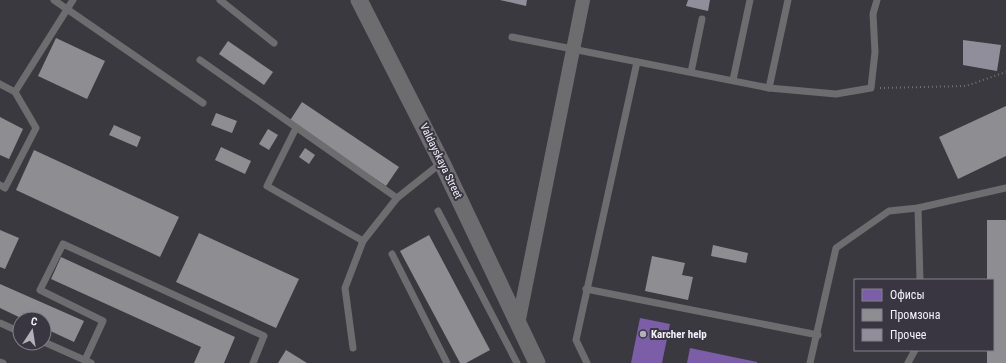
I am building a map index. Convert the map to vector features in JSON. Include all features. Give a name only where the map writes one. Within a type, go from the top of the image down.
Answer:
[{"type":"street","name":"Valdayskaya Street","points":[[359,0],[442,163],[518,324],[524,361]]},
{"type":"street","points":[[518,324],[583,0]]},
{"type":"lane","points":[[54,0],[203,103]]},
{"type":"lane","points":[[15,92],[66,8],[73,0]]},
{"type":"lane","points":[[220,0],[274,43]]},
{"type":"lane","points":[[733,80],[750,0]]},
{"type":"lane","points":[[769,88],[788,0]]},
{"type":"lane","points":[[512,37],[769,88],[836,94],[871,88],[875,52],[873,14],[878,0]]},
{"type":"lane","points":[[691,72],[702,19]]},
{"type":"lane","points":[[200,60],[397,198]]},
{"type":"lane","points":[[587,363],[576,340],[637,62]]},
{"type":"lane","points":[[0,84],[15,92],[36,128],[6,188],[0,185]]},
{"type":"lane","points":[[296,128],[267,186],[363,242]]},
{"type":"lane","points":[[353,348],[345,288],[363,242],[397,198],[442,163]]},
{"type":"lane","points":[[810,363],[818,335],[836,248],[889,211],[918,208],[1006,188]]},
{"type":"lane","points":[[918,208],[920,279]]},
{"type":"lane","points":[[438,211],[524,361]]},
{"type":"lane","points":[[52,346],[88,362],[103,320],[40,290],[63,244],[264,336],[253,363]]},
{"type":"lane","points":[[392,254],[446,363]]},
{"type":"lane","points":[[586,289],[818,335]]},
{"type":"lane","points":[[0,323],[12,328]]},
{"type":"lane","points":[[908,363],[914,351]]},
{"type":"path","points":[[871,88],[966,86],[1006,72]]},
{"type":"building: Офисы","points":[[640,318],[670,324],[662,363],[631,363]]},
{"type":"building: Офисы","points":[[690,348],[757,362],[757,363],[687,363]]},
{"type":"building: Промзона","points":[[56,38],[105,61],[87,99],[38,76]]},
{"type":"building: Промзона","points":[[228,41],[273,72],[264,85],[219,54]]},
{"type":"building: Промзона","points":[[302,102],[399,167],[386,186],[289,122]]},
{"type":"building: Промзона","points":[[1006,106],[1006,156],[958,179],[939,137]]},
{"type":"building: Промзона","points":[[216,113],[237,121],[232,133],[211,125]]},
{"type":"building: Промзона","points":[[0,117],[23,129],[9,159],[0,155]]},
{"type":"building: Промзона","points":[[114,125],[141,137],[137,147],[109,135]]},
{"type":"building: Промзона","points":[[268,129],[278,135],[269,150],[259,144]]},
{"type":"building: Промзона","points":[[221,147],[251,161],[245,174],[215,160]]},
{"type":"building: Промзона","points":[[305,148],[315,155],[309,164],[299,157]]},
{"type":"building: Промзона","points":[[34,150],[179,217],[160,257],[16,190]]},
{"type":"building: Промзона","points":[[987,220],[1006,220],[1006,363],[987,363],[987,351],[994,351],[994,279],[987,279]]},
{"type":"building: Промзона","points":[[0,230],[19,238],[5,269],[0,267]]},
{"type":"building: Промзона","points":[[199,233],[299,279],[276,328],[176,282]]},
{"type":"building: Промзона","points":[[429,235],[490,350],[466,363],[460,363],[400,251]]},
{"type":"building: Промзона","points":[[713,245],[748,253],[746,263],[711,256]]},
{"type":"building: Промзона","points":[[652,256],[685,263],[682,275],[693,277],[688,300],[645,291]]},
{"type":"building: Промзона","points":[[61,257],[235,337],[224,363],[194,363],[201,347],[51,279]]},
{"type":"building: Промзона","points":[[0,284],[84,321],[74,342],[52,332],[52,311],[12,311],[12,314],[0,308]]},
{"type":"building: Промзона","points":[[286,350],[307,363],[278,363]]},
{"type":"building: Прочее","points":[[500,0],[527,0],[526,6]]},
{"type":"building: Прочее","points":[[688,0],[710,0],[708,11],[686,6]]},
{"type":"building: Прочее","points":[[963,40],[1001,45],[997,71],[963,65]]},
{"type":"place","name":"Karcher help","points":[[643,334]]}]
